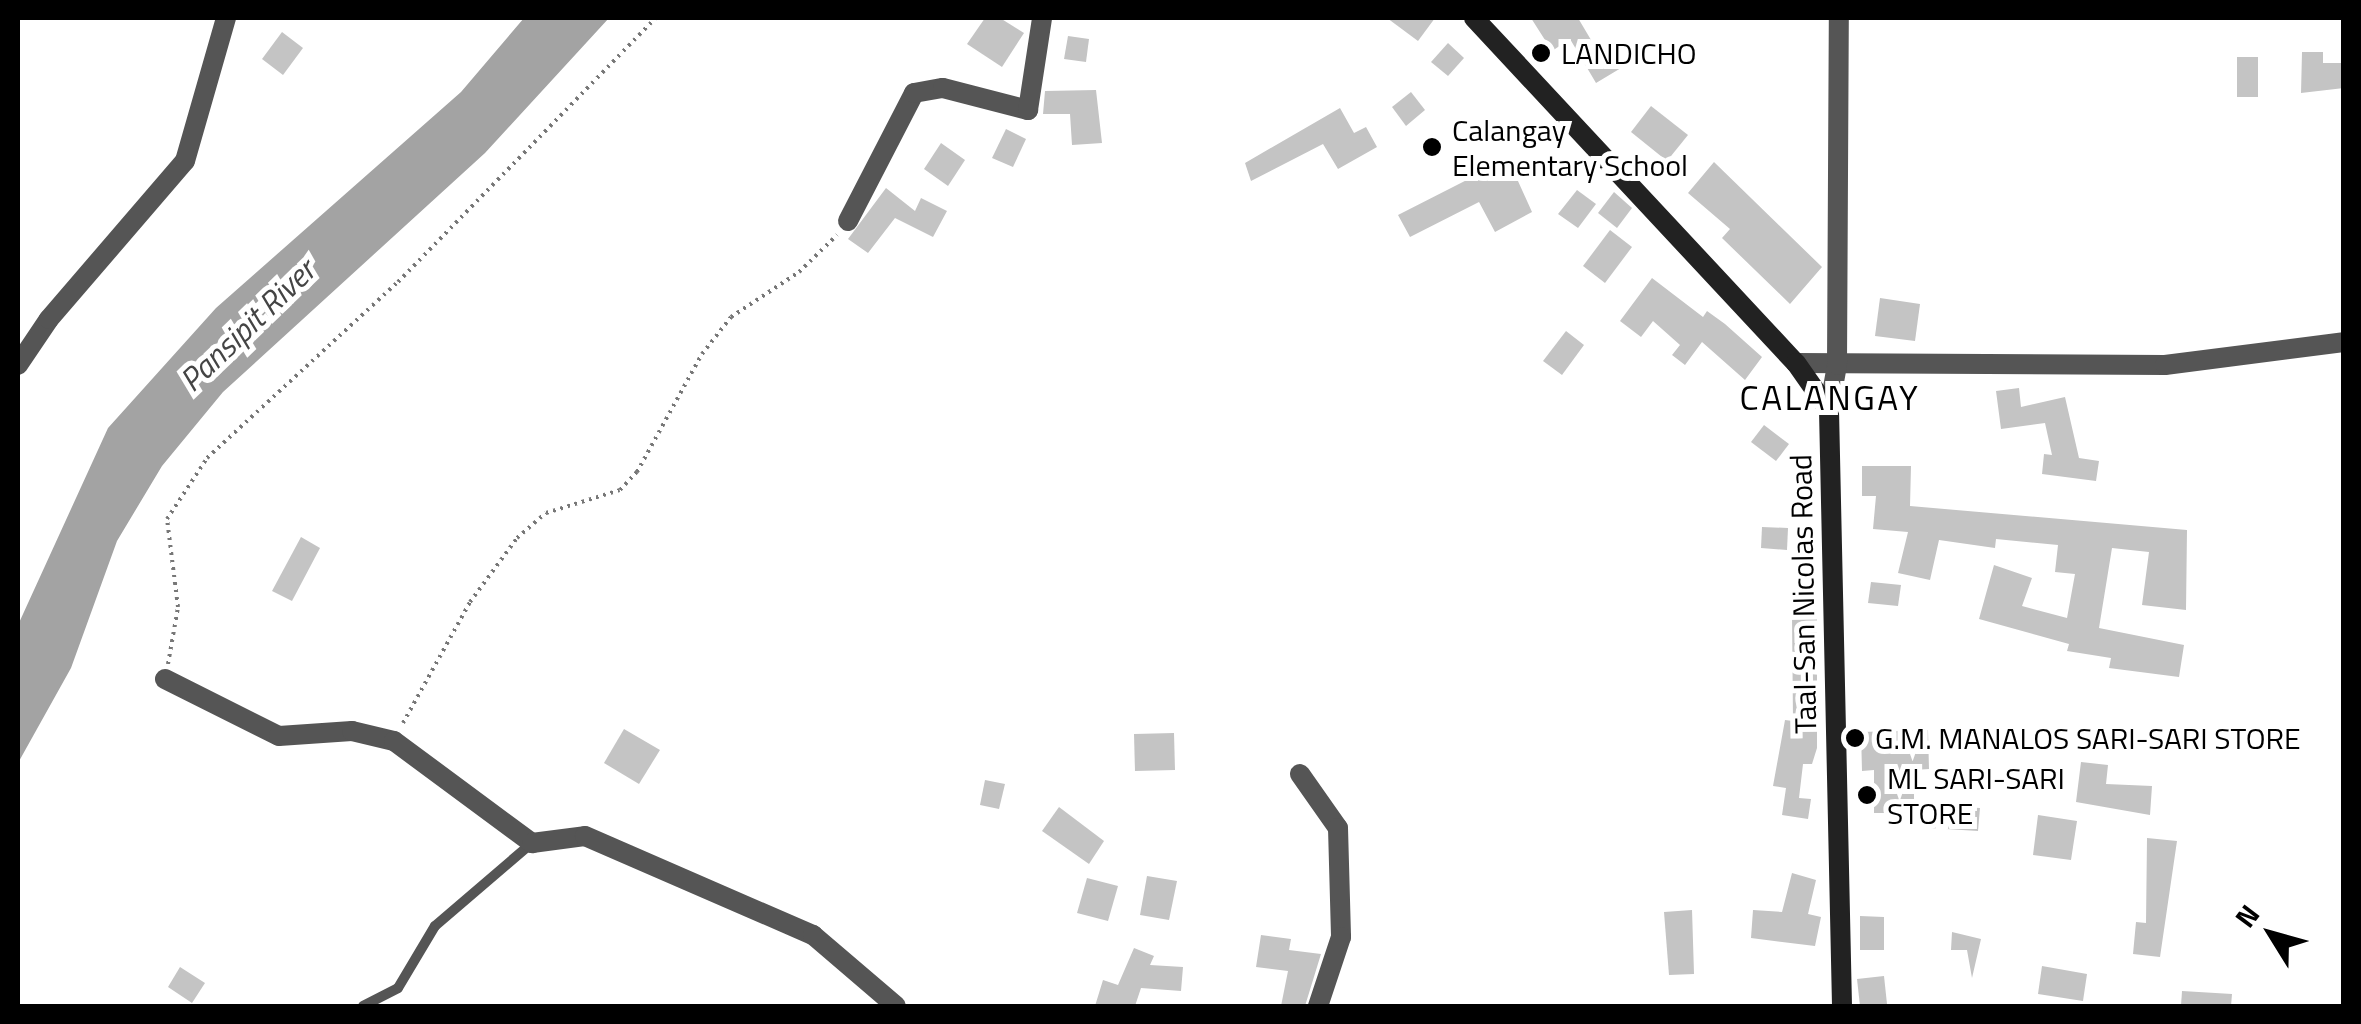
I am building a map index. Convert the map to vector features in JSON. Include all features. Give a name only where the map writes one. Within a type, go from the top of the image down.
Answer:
[{"type":"main road","name":"Taal-San Nicolas Road","points":[[1474,18],[1796,363],[1829,410],[1842,1006]]},
{"type":"street","points":[[18,365],[49,319],[185,161],[226,18]]},
{"type":"street","points":[[848,220],[914,92],[943,88],[1028,110],[1042,18]]},
{"type":"street","points":[[1829,410],[1837,365],[1838,18]]},
{"type":"street","points":[[1796,363],[2165,364],[2344,342]]},
{"type":"street","points":[[165,679],[280,736],[352,731],[394,741],[532,843],[585,836],[813,935],[896,1006]]},
{"type":"street","points":[[1300,774],[1338,828],[1340,937],[1318,1006]]},
{"type":"lane","points":[[363,1006],[398,988],[435,926],[532,843]]},
{"type":"path","points":[[165,679],[178,608],[167,518],[207,458],[398,282],[656,18]]},
{"type":"path","points":[[394,741],[435,660],[517,538],[546,513],[620,490],[637,472],[702,354],[731,318],[799,272],[848,220]]},
{"type":"water","name":"Pansipit River","points":[[524,18],[609,18],[485,153],[223,392],[162,466],[117,541],[71,668],[18,763],[18,625],[108,428],[216,308],[461,92]]},
{"type":"building","points":[[985,18],[1000,18],[1024,33],[1002,67],[967,44]]},
{"type":"building","points":[[1387,18],[1435,18],[1418,41]]},
{"type":"building","points":[[1531,18],[1578,18],[1597,50],[1612,41],[1626,65],[1596,83],[1570,39],[1552,51]]},
{"type":"building","points":[[282,32],[303,48],[283,75],[262,59]]},
{"type":"building","points":[[1068,36],[1089,39],[1086,62],[1064,59]]},
{"type":"building","points":[[1448,43],[1464,58],[1448,76],[1431,62]]},
{"type":"building","points":[[2302,52],[2323,52],[2323,63],[2344,63],[2344,88],[2301,93]]},
{"type":"building","points":[[2237,57],[2258,57],[2258,97],[2237,97]]},
{"type":"building","points":[[1096,90],[1102,143],[1072,145],[1070,114],[1043,114],[1045,91]]},
{"type":"building","points":[[1411,92],[1425,110],[1406,126],[1392,107]]},
{"type":"building","points":[[1651,106],[1688,135],[1667,161],[1631,132]]},
{"type":"building","points":[[1340,108],[1354,133],[1366,127],[1377,147],[1338,169],[1323,144],[1251,181],[1245,163]]},
{"type":"building","points":[[1006,129],[1026,139],[1013,167],[992,158]]},
{"type":"building","points":[[941,143],[965,160],[948,186],[924,169]]},
{"type":"building","points":[[1508,159],[1532,212],[1495,232],[1479,202],[1410,237],[1398,215]]},
{"type":"building","points":[[1714,162],[1822,267],[1790,304],[1722,238],[1730,229],[1688,193]]},
{"type":"building","points":[[886,188],[915,211],[921,198],[947,211],[933,237],[895,218],[868,253],[848,239]]},
{"type":"building","points":[[1577,190],[1596,204],[1578,228],[1558,214]]},
{"type":"building","points":[[1614,192],[1632,208],[1617,228],[1598,213]]},
{"type":"building","points":[[1610,230],[1632,247],[1605,283],[1583,266]]},
{"type":"building","points":[[1652,278],[1703,317],[1707,311],[1762,357],[1745,380],[1702,342],[1685,365],[1672,355],[1680,345],[1653,321],[1641,337],[1620,321]]},
{"type":"building","points":[[1880,298],[1920,304],[1915,341],[1875,336]]},
{"type":"building","points":[[1566,331],[1584,345],[1562,375],[1543,361]]},
{"type":"building","points":[[2019,388],[2021,407],[2065,397],[2079,458],[2099,461],[2096,481],[2042,474],[2044,454],[2052,455],[2045,423],[2001,429],[1996,391]]},
{"type":"building","points":[[1764,425],[1789,444],[1776,461],[1751,442]]},
{"type":"building","points":[[1862,466],[1911,466],[1910,506],[2187,530],[2186,610],[2142,605],[2149,552],[2112,548],[2099,628],[2184,645],[2179,677],[2109,668],[2111,658],[2067,651],[2069,644],[1979,619],[1994,565],[2032,578],[2022,606],[2067,618],[2075,574],[2055,572],[2058,545],[1996,539],[1995,548],[1939,540],[1930,580],[1898,573],[1908,532],[1873,529],[1876,496],[1862,496]]},
{"type":"building","points":[[1762,527],[1788,528],[1787,550],[1761,548]]},
{"type":"building","points":[[301,537],[320,548],[292,601],[272,591]]},
{"type":"building","points":[[1871,582],[1901,585],[1898,606],[1868,603]]},
{"type":"building","points":[[1792,616],[1817,617],[1817,748],[1812,764],[1803,764],[1799,798],[1811,799],[1808,819],[1782,815],[1786,788],[1773,786],[1785,720],[1793,721]]},
{"type":"building","points":[[624,729],[660,750],[639,784],[604,763]]},
{"type":"building","points":[[1928,730],[1929,769],[1914,770],[1914,813],[1874,813],[1874,770],[1862,771],[1861,732]]},
{"type":"building","points":[[1174,733],[1175,770],[1135,771],[1134,734]]},
{"type":"building","points":[[2081,762],[2108,765],[2106,784],[2152,786],[2150,815],[2076,802]]},
{"type":"building","points":[[985,780],[1005,784],[999,809],[980,805]]},
{"type":"building","points":[[1931,805],[1980,808],[1978,831],[1930,828]]},
{"type":"building","points":[[1059,807],[1104,841],[1089,864],[1042,831]]},
{"type":"building","points":[[2038,815],[2077,821],[2071,860],[2033,855]]},
{"type":"building","points":[[2147,838],[2177,841],[2160,957],[2133,954],[2136,922],[2146,923]]},
{"type":"building","points":[[1792,873],[1816,880],[1808,914],[1821,917],[1815,946],[1751,938],[1753,910],[1782,912]]},
{"type":"building","points":[[1147,876],[1177,881],[1169,920],[1140,915]]},
{"type":"building","points":[[1087,878],[1118,886],[1108,921],[1077,913]]},
{"type":"building","points":[[1692,910],[1694,974],[1669,975],[1664,912]]},
{"type":"building","points":[[1860,916],[1884,917],[1884,950],[1860,950]]},
{"type":"building","points":[[1952,932],[1981,939],[1972,978],[1967,950],[1951,950]]},
{"type":"building","points":[[1261,935],[1291,939],[1289,950],[1321,954],[1305,1006],[1281,1006],[1288,971],[1256,967]]},
{"type":"building","points":[[1134,948],[1154,956],[1150,965],[1183,967],[1181,991],[1141,988],[1135,1006],[1095,1006],[1103,980],[1118,985]]},
{"type":"building","points":[[2042,966],[2087,974],[2083,1001],[2038,994]]},
{"type":"building","points":[[180,967],[205,983],[192,1003],[168,987]]},
{"type":"building","points":[[1884,976],[1887,1004],[1860,1006],[1857,979]]},
{"type":"building","points":[[2182,991],[2232,994],[2231,1006],[2181,1006]]},
{"type":"place","name":"LANDICHO","points":[[1541,53]]},
{"type":"place","name":"Calangay Elementary School","points":[[1432,147]]},
{"type":"place","name":"G.M. MANALOS SARI-SARI STORE","points":[[1855,738]]},
{"type":"place","name":"ML SARI-SARI STORE","points":[[1867,795]]},
{"type":"district","name":"CALANGAY","points":[[1830,397]]}]
